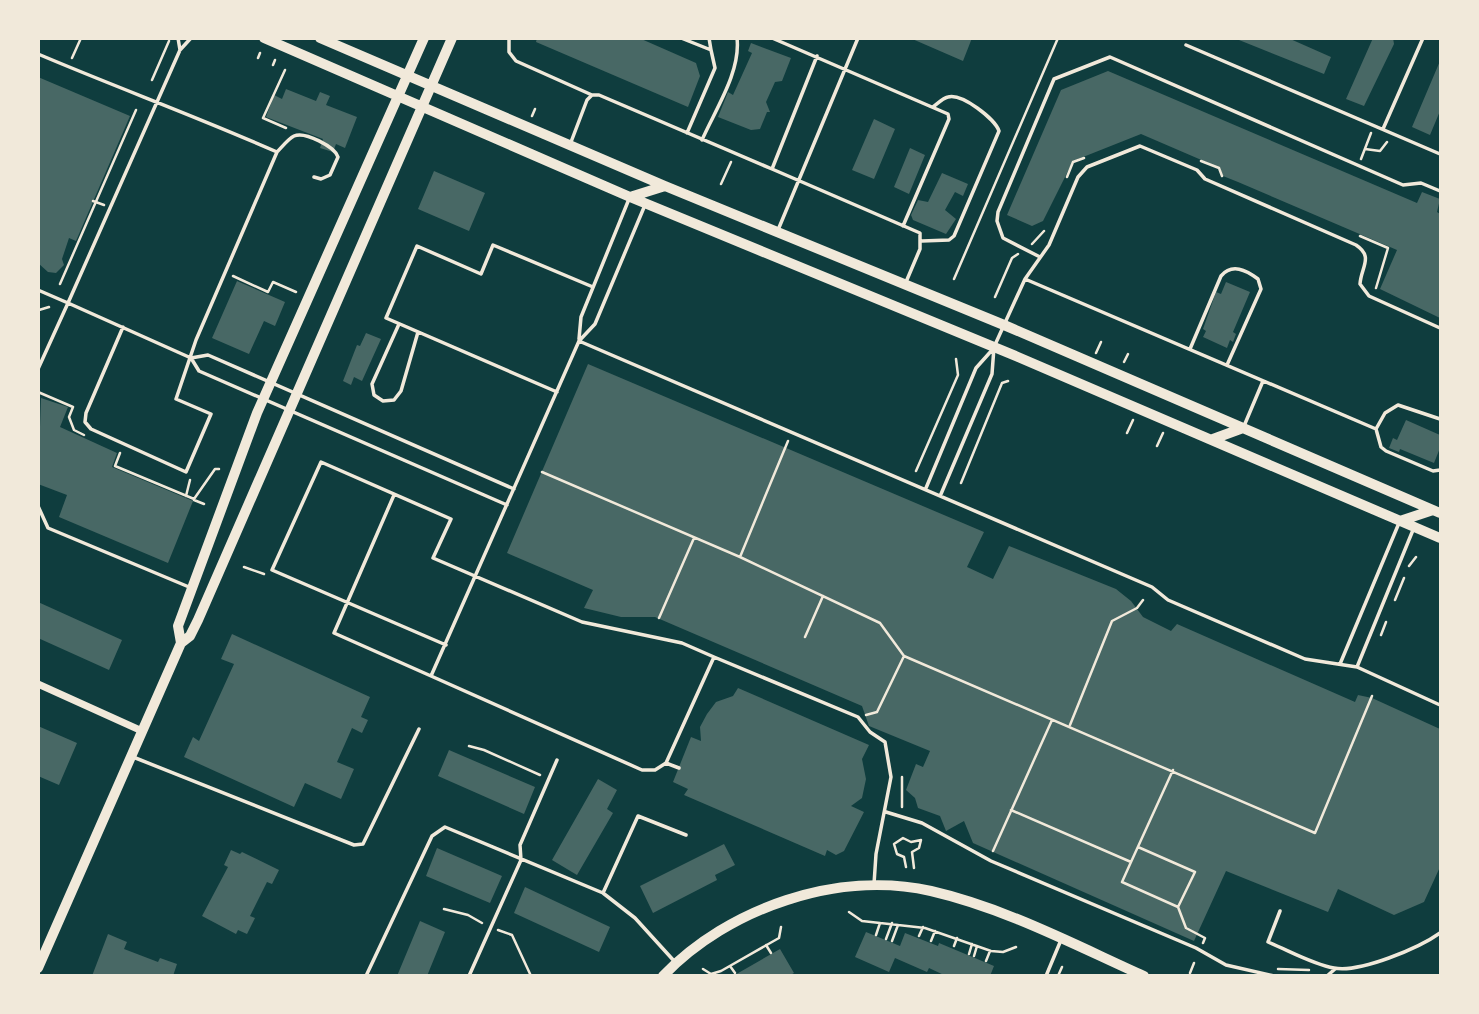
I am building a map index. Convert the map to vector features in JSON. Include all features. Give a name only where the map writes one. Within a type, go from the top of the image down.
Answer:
[{"type":"main road","points":[[264,38],[630,197],[995,347],[1440,538]]},
{"type":"main road","points":[[320,38],[665,186],[1004,325],[1437,511]]},
{"type":"main road","points":[[181,643],[178,626],[263,400],[424,38]]},
{"type":"main road","points":[[38,968],[181,643],[190,636],[452,38]]},
{"type":"main road","points":[[630,197],[665,186]]},
{"type":"main road","points":[[1213,439],[1243,428]]},
{"type":"main road","points":[[1400,521],[1437,511]]},
{"type":"street","points":[[38,684],[142,731]]},
{"type":"street","points":[[663,975],[675,962],[728,925],[766,908],[827,890],[874,887],[929,891],[995,911],[1138,974]]},
{"type":"lane","points":[[178,38],[180,50]]},
{"type":"lane","points":[[38,369],[180,50],[191,38]]},
{"type":"lane","points":[[509,38],[509,52],[522,66],[599,96],[920,233],[922,241],[906,284]]},
{"type":"lane","points":[[681,38],[710,50]]},
{"type":"lane","points":[[687,133],[715,68],[709,38]]},
{"type":"lane","points":[[702,140],[732,71],[737,55],[737,38]]},
{"type":"lane","points":[[772,38],[948,114],[949,118],[903,226]]},
{"type":"lane","points":[[777,232],[858,38]]},
{"type":"lane","points":[[1383,129],[1423,38]]},
{"type":"lane","points":[[1185,45],[1440,154]]},
{"type":"lane","points":[[38,54],[277,152]]},
{"type":"lane","points":[[772,169],[817,56]]},
{"type":"lane","points":[[1040,257],[1003,238],[997,222],[998,212],[1054,79],[1110,57],[1403,185],[1421,183],[1440,191]]},
{"type":"lane","points":[[570,146],[592,95]]},
{"type":"lane","points":[[922,241],[949,240],[954,236],[999,131],[992,117],[956,97],[948,97],[933,107]]},
{"type":"lane","points":[[123,327],[86,413],[85,422],[90,429],[187,472],[211,414],[176,399],[225,273],[277,152],[298,135],[333,148],[338,157],[330,175],[321,179],[314,177]]},
{"type":"lane","points":[[941,494],[992,374],[995,347],[1004,325],[1025,279],[1049,245],[1083,170],[1140,146],[1197,170],[1205,179],[1356,245],[1364,250],[1367,258],[1360,284],[1369,296],[1440,328]]},
{"type":"lane","points":[[432,676],[579,341],[581,317],[630,197]]},
{"type":"lane","points":[[579,341],[595,324],[646,203]]},
{"type":"lane","points":[[557,392],[386,318],[417,246],[481,274],[494,245],[593,287]]},
{"type":"lane","points":[[1190,349],[1221,276],[1231,268],[1239,268],[1258,279],[1261,289],[1227,365]]},
{"type":"lane","points":[[1025,279],[1376,429]]},
{"type":"lane","points":[[38,290],[191,358],[199,371],[508,506]]},
{"type":"lane","points":[[399,324],[372,384],[374,395],[383,401],[394,400],[401,391],[418,332]]},
{"type":"lane","points":[[579,341],[941,494],[1152,587],[1168,600],[1252,637],[1306,659],[1356,667],[1440,705]]},
{"type":"lane","points":[[926,488],[976,368],[995,347]]},
{"type":"lane","points":[[191,358],[208,355],[515,489]]},
{"type":"lane","points":[[1243,428],[1264,381]]},
{"type":"lane","points":[[1440,419],[1398,405],[1385,413],[1376,429],[1378,439],[1386,451],[1433,471],[1440,470]]},
{"type":"lane","points":[[446,645],[272,570],[321,462],[450,519],[433,558],[582,622],[682,643],[858,718],[870,732],[885,742],[891,776],[876,855],[874,887]]},
{"type":"lane","points":[[394,494],[334,633],[642,770],[655,771],[666,763],[714,657]]},
{"type":"lane","points":[[38,506],[48,528],[192,588]]},
{"type":"lane","points":[[1340,665],[1400,521]]},
{"type":"lane","points":[[1356,667],[1414,527]]},
{"type":"lane","points":[[131,756],[354,845],[363,844],[419,729]]},
{"type":"lane","points":[[469,975],[521,860],[520,845],[557,760]]},
{"type":"lane","points":[[666,763],[678,768]]},
{"type":"lane","points":[[886,812],[922,823],[991,861],[1196,948],[1226,965],[1274,975]]},
{"type":"lane","points":[[603,893],[638,816],[686,835]]},
{"type":"lane","points":[[366,975],[432,836],[444,827],[603,893],[635,918],[675,962]]},
{"type":"lane","points":[[1280,911],[1268,942],[1335,969]]},
{"type":"lane","points":[[1327,975],[1335,969],[1392,958],[1423,945],[1440,933]]},
{"type":"lane","points":[[1046,975],[1061,940]]},
{"type":"path","points":[[69,67],[81,38]]},
{"type":"path","points":[[152,80],[170,38]]},
{"type":"path","points":[[954,279],[1058,38]]},
{"type":"path","points":[[258,58],[260,54]]},
{"type":"path","points":[[273,65],[275,60]]},
{"type":"path","points":[[285,70],[263,118],[286,128]]},
{"type":"path","points":[[530,119],[535,109]]},
{"type":"path","points":[[60,284],[136,110]]},
{"type":"path","points":[[1364,149],[1380,152],[1391,132]]},
{"type":"path","points":[[1358,166],[1370,135]]},
{"type":"path","points":[[721,184],[734,154]]},
{"type":"path","points":[[1066,180],[1073,162],[1084,158]]},
{"type":"path","points":[[1196,159],[1219,168],[1223,177]]},
{"type":"path","points":[[995,297],[1012,258],[1038,241],[1044,230]]},
{"type":"path","points":[[1350,232],[1388,248],[1375,283],[1378,291]]},
{"type":"path","points":[[225,273],[260,290],[268,292],[273,282],[296,292]]},
{"type":"path","points":[[39,310],[49,307]]},
{"type":"path","points":[[1094,356],[1101,342]]},
{"type":"path","points":[[1121,368],[1128,354]]},
{"type":"path","points":[[916,471],[958,375],[956,359]]},
{"type":"path","points":[[961,483],[1002,383],[1008,381]]},
{"type":"path","points":[[1127,433],[1134,416]]},
{"type":"path","points":[[1157,446],[1164,430]]},
{"type":"path","points":[[740,557],[792,431]]},
{"type":"path","points":[[186,496],[191,484],[187,472]]},
{"type":"path","points":[[541,472],[740,557],[880,623],[904,656],[1315,833],[1373,696]]},
{"type":"path","points":[[194,499],[204,504]]},
{"type":"path","points":[[659,618],[694,537]]},
{"type":"path","points":[[244,567],[263,574],[272,570]]},
{"type":"path","points":[[805,637],[824,596]]},
{"type":"path","points":[[1070,726],[1112,621],[1137,608],[1143,600]]},
{"type":"path","points":[[873,722],[904,656]]},
{"type":"path","points":[[858,718],[877,712]]},
{"type":"path","points":[[991,861],[1053,718]]},
{"type":"path","points":[[469,746],[484,750],[549,780]]},
{"type":"path","points":[[1173,770],[1122,882],[1178,907],[1186,928],[1205,938],[1202,946]]},
{"type":"path","points":[[1011,810],[1131,862]]},
{"type":"path","points":[[906,867],[904,857],[897,854],[894,844],[903,838],[911,842],[921,840],[919,848],[912,852],[914,868]]},
{"type":"path","points":[[1138,847],[1195,872],[1178,907]]},
{"type":"path","points":[[849,912],[862,921],[923,927],[990,951],[1003,952],[1016,947]]},
{"type":"path","points":[[876,935],[880,923]]},
{"type":"path","points":[[886,939],[892,923]]},
{"type":"path","points":[[892,941],[898,924]]},
{"type":"path","points":[[914,934],[916,926]]},
{"type":"path","points":[[703,969],[711,974],[722,973],[781,936],[782,927]]},
{"type":"path","points":[[919,936],[923,927]]},
{"type":"path","points":[[931,941],[935,931]]},
{"type":"path","points":[[942,942],[945,934]]},
{"type":"path","points":[[954,946],[957,938]]},
{"type":"path","points":[[969,954],[973,944]]},
{"type":"path","points":[[766,945],[771,953]]},
{"type":"path","points":[[974,956],[977,946]]},
{"type":"path","points":[[757,951],[761,958]]},
{"type":"path","points":[[986,961],[990,951]]},
{"type":"path","points":[[749,955],[753,962]]},
{"type":"path","points":[[734,963],[739,971]]},
{"type":"path","points":[[1190,973],[1194,963]]},
{"type":"path","points":[[730,966],[734,973]]},
{"type":"path","points":[[1058,975],[1062,967]]},
{"type":"building","points":[[537,38],[639,38],[696,63],[700,76],[688,107],[536,42]]},
{"type":"building","points":[[910,38],[972,38],[963,61]]},
{"type":"building","points":[[1234,38],[1288,38],[1331,57],[1324,74]]},
{"type":"building","points":[[1373,38],[1393,38],[1394,44],[1364,106],[1346,99]]},
{"type":"building","points":[[751,43],[791,58],[782,81],[775,82],[766,102],[770,112],[767,112],[760,129],[751,130],[718,117],[728,92],[733,95],[752,53],[748,51]]},
{"type":"building","points":[[1440,61],[1440,111],[1430,135],[1412,127]]},
{"type":"building","points":[[1108,71],[1417,203],[1422,192],[1440,199],[1437,212],[1440,214],[1440,318],[1380,289],[1397,250],[1223,176],[1220,168],[1141,134],[1073,161],[1043,221],[1032,226],[1007,215],[1061,90]]},
{"type":"building","points":[[38,77],[130,116],[76,241],[69,238],[62,259],[64,265],[56,273],[48,272],[38,263]]},
{"type":"building","points":[[286,89],[316,101],[320,92],[330,96],[326,105],[357,117],[345,148],[336,144],[333,152],[320,148],[323,139],[266,117],[274,95],[282,99]]},
{"type":"building","points":[[874,119],[895,129],[874,179],[852,170]]},
{"type":"building","points":[[910,148],[925,155],[909,194],[894,187]]},
{"type":"building","points":[[434,171],[485,193],[469,231],[418,209]]},
{"type":"building","points":[[942,173],[968,184],[963,196],[955,192],[945,210],[956,219],[946,234],[913,220],[911,215],[918,200],[928,202]]},
{"type":"building","points":[[237,281],[285,302],[275,326],[264,321],[249,354],[212,338]]},
{"type":"building","points":[[1226,282],[1250,292],[1233,332],[1236,334],[1233,342],[1230,340],[1227,348],[1203,337],[1206,331],[1203,329],[1216,292],[1221,294]]},
{"type":"building","points":[[366,333],[381,339],[362,381],[354,377],[351,385],[343,381],[357,345],[360,346]]},
{"type":"building","points":[[588,364],[984,532],[967,567],[993,579],[1009,546],[1116,589],[1131,601],[1143,617],[1171,631],[1177,624],[1355,702],[1358,695],[1372,698],[1440,729],[1440,867],[1424,902],[1394,915],[1338,889],[1328,912],[1226,871],[1194,941],[973,843],[964,821],[946,831],[940,816],[918,808],[915,798],[906,790],[916,764],[923,767],[930,751],[869,726],[862,706],[655,617],[621,617],[584,608],[593,590],[507,553]]},
{"type":"building","points":[[41,398],[68,407],[60,427],[117,453],[112,467],[193,501],[168,563],[59,517],[67,495],[38,484]]},
{"type":"building","points":[[1406,420],[1440,435],[1440,448],[1434,463],[1400,449],[1399,452],[1389,448],[1393,438],[1397,440]]},
{"type":"building","points":[[38,602],[122,640],[109,670],[38,638]]},
{"type":"building","points":[[232,634],[370,697],[361,717],[368,720],[362,733],[352,728],[337,762],[354,769],[341,799],[305,783],[294,807],[184,757],[193,737],[199,741],[234,664],[221,659]]},
{"type":"building","points":[[738,688],[869,745],[862,759],[866,779],[862,798],[851,806],[864,812],[844,851],[836,855],[827,850],[825,856],[684,795],[688,789],[673,782],[691,737],[701,741],[700,727],[707,714],[716,702],[733,696]]},
{"type":"building","points":[[38,726],[77,743],[59,785],[38,776]]},
{"type":"building","points":[[449,750],[535,787],[524,814],[438,776]]},
{"type":"building","points":[[598,779],[617,790],[607,809],[613,813],[577,875],[552,860]]},
{"type":"building","points":[[724,844],[735,865],[715,875],[717,880],[653,913],[640,886]]},
{"type":"building","points":[[437,848],[502,876],[490,903],[426,876]]},
{"type":"building","points":[[231,850],[240,854],[242,852],[279,870],[272,884],[267,882],[250,916],[255,918],[247,934],[238,930],[236,934],[202,916],[228,867],[224,865]]},
{"type":"building","points":[[525,887],[610,927],[599,952],[514,913]]},
{"type":"building","points":[[420,921],[445,932],[427,976],[397,976]]},
{"type":"building","points":[[866,932],[900,946],[905,933],[938,946],[939,943],[994,966],[990,976],[946,976],[929,968],[927,972],[895,958],[889,972],[855,957]]},
{"type":"building","points":[[108,934],[127,942],[124,949],[158,962],[160,958],[177,964],[173,976],[92,976]]},
{"type":"building","points":[[780,949],[794,973],[789,976],[733,976]]}]
